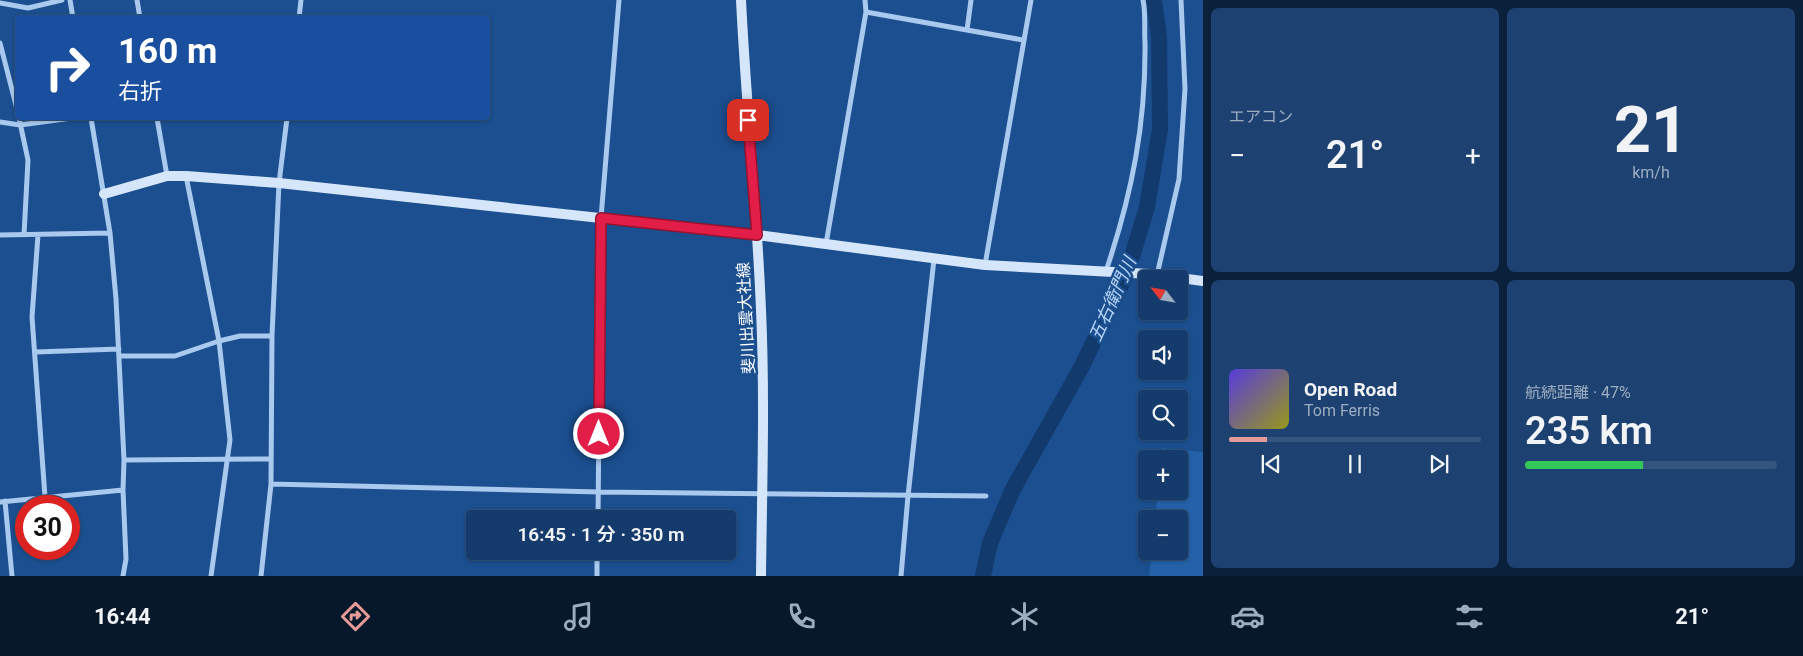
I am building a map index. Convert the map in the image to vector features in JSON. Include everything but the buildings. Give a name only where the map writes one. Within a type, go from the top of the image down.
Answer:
[{"type":"street","points":[[0,3],[28,8],[62,0]]},
{"type":"street","points":[[70,0],[72,15]]},
{"type":"street","points":[[137,0],[140,15]]},
{"type":"street","points":[[299,15],[301,0]]},
{"type":"street","points":[[598,510],[601,218],[620,0]]},
{"type":"street","name":"斐川出雲大社線","points":[[741,0],[757,235],[764,400],[761,576]]},
{"type":"street","points":[[826,244],[866,12],[865,0]]},
{"type":"street","points":[[967,30],[971,0]]},
{"type":"street","points":[[985,265],[1031,0]]},
{"type":"street","points":[[1106,271],[1120,231],[1138,152],[1145,79],[1143,0]]},
{"type":"street","points":[[1154,270],[1179,179],[1185,89],[1181,0]]},
{"type":"street","points":[[866,12],[1023,40]]},
{"type":"street","points":[[0,43],[15,101]]},
{"type":"street","points":[[19,120],[28,160],[24,235]]},
{"type":"street","points":[[0,122],[20,125],[57,120]]},
{"type":"street","points":[[91,120],[110,233],[116,298],[124,460],[123,490],[126,559],[123,576]]},
{"type":"street","points":[[157,120],[166,176]]},
{"type":"street","points":[[261,576],[270,484],[272,336],[279,183],[287,120]]},
{"type":"street","points":[[104,194],[166,176],[279,183],[757,235],[985,265],[1138,274]]},
{"type":"street","points":[[186,176],[219,341],[230,440],[211,576]]},
{"type":"street","points":[[0,235],[110,233]]},
{"type":"street","points":[[38,235],[32,317],[45,495]]},
{"type":"street","points":[[901,576],[934,259]]},
{"type":"street","points":[[1188,279],[1203,281]]},
{"type":"street","points":[[119,356],[175,356],[240,336],[272,336]]},
{"type":"street","points":[[36,352],[119,349]]},
{"type":"street","points":[[124,460],[226,461],[270,459]]},
{"type":"street","points":[[270,484],[599,492],[986,496]]},
{"type":"street","points":[[67,495],[123,490]]},
{"type":"street","points":[[12,576],[2,501],[15,500]]},
{"type":"street","points":[[596,576],[597,560]]},
{"type":"shaded area","points":[[1162,448],[1182,450],[1162,450]]},
{"type":"shaded area","points":[[1188,451],[1203,452],[1203,576],[1149,576],[1151,560],[1188,560],[1188,510],[1156,510],[1157,500],[1188,500]]},
{"type":"waterway","name":"五右衛門川","points":[[983,576],[990,543],[1013,489],[1081,368],[1127,273],[1147,207],[1160,129],[1159,37],[1154,0]]},
{"type":"route","points":[[599,434],[601,218],[757,235],[748,120]]}]
